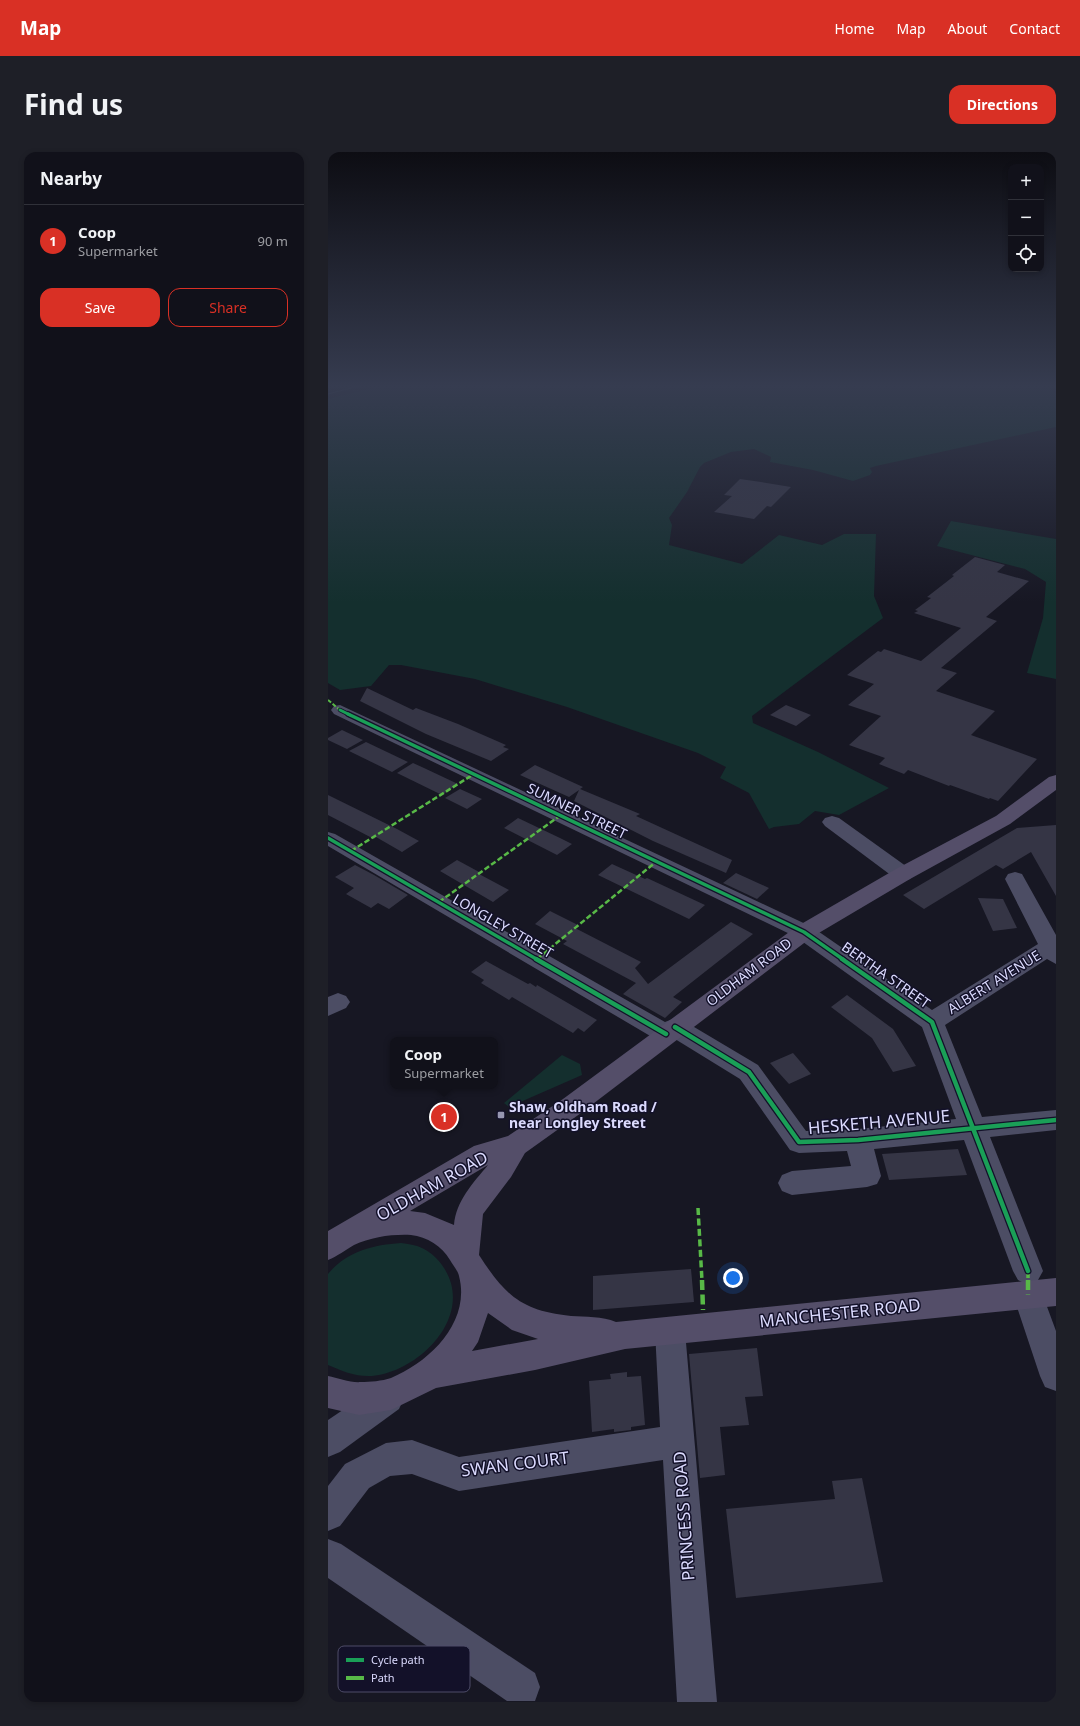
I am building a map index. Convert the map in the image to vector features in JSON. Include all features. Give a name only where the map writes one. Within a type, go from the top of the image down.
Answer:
[{"type":"main road","name":"OLDHAM ROAD","points":[[339,1241],[410,1196],[484,1154],[516,1145],[572,1106],[804,932],[903,874],[1003,820],[1056,782]]},
{"type":"main road","name":"OLDHAM ROAD","points":[[432,1373],[449,1358],[458,1346],[473,1318],[477,1294],[470,1262],[468,1214],[476,1200],[501,1169],[516,1145]]},
{"type":"main road","name":"MANCHESTER ROAD","points":[[339,1241],[382,1224],[410,1223],[431,1228],[450,1238],[470,1262],[496,1301],[511,1313],[526,1321],[550,1326],[625,1334]]},
{"type":"main road","name":"MANCHESTER ROAD","points":[[432,1373],[536,1355],[625,1334],[670,1331],[1037,1286]]},
{"type":"main road","points":[[328,1392],[351,1397],[374,1397],[398,1391],[418,1382],[432,1373]]},
{"type":"street","name":"SUMNER STREET","points":[[340,710],[804,932]]},
{"type":"street","points":[[832,822],[903,874]]},
{"type":"street","name":"LONGLEY STREET","points":[[328,838],[670,1031],[749,1072],[799,1142]]},
{"type":"street","points":[[1015,879],[1054,949]]},
{"type":"street","name":"BERTHA STREET","points":[[804,932],[932,1022],[1037,1286],[1056,1376]]},
{"type":"street","name":"ALBERT AVENUE","points":[[932,1022],[1054,949]]},
{"type":"street","name":"HESKETH AVENUE","points":[[799,1142],[858,1140],[973,1127],[1056,1120]]},
{"type":"street","points":[[792,1183],[866,1176],[858,1140]]},
{"type":"street","name":"PRINCESS ROAD","points":[[670,1331],[697,1702]]},
{"type":"street","points":[[328,1440],[398,1391]]},
{"type":"street","name":"SWAN COURT","points":[[328,1514],[357,1476],[386,1460],[412,1457],[459,1474],[679,1441]]},
{"type":"street","points":[[328,1557],[459,1646]]},
{"type":"street","points":[[470,1653],[520,1687]]},
{"type":"green space","points":[[328,456],[720,456],[704,463],[700,467],[687,492],[669,518],[672,525],[669,545],[742,564],[779,535],[822,545],[844,534],[876,534],[874,596],[883,618],[752,716],[753,723],[818,752],[889,788],[839,815],[815,811],[799,824],[769,829],[749,793],[720,778],[726,767],[698,753],[567,707],[475,679],[401,665],[389,665],[371,686],[340,690],[328,683]]},
{"type":"green space","points":[[770,456],[921,456],[870,468],[872,472],[870,475],[853,481],[813,470],[770,462],[771,457]]},
{"type":"green space","points":[[951,521],[1056,539],[1056,679],[1027,673],[1043,618],[1046,582],[1025,569],[937,546]]},
{"type":"green space","points":[[562,1055],[580,1064],[582,1075],[509,1107],[504,1103]]},
{"type":"green space","points":[[401,1243],[415,1245],[429,1252],[444,1268],[452,1286],[452,1305],[447,1322],[437,1338],[424,1353],[407,1364],[390,1372],[372,1376],[360,1376],[328,1365],[328,1274],[343,1260],[361,1251],[380,1245]]},
{"type":"building","points":[[740,479],[791,487],[771,507],[767,506],[754,519],[714,512],[732,496],[724,495]]},
{"type":"building","points":[[975,557],[1005,565],[997,572],[1029,581],[986,617],[997,621],[941,668],[957,673],[936,691],[995,711],[971,735],[1037,759],[998,801],[950,785],[949,786],[908,770],[904,774],[879,764],[885,758],[849,745],[881,716],[848,705],[874,684],[847,675],[878,651],[881,652],[884,649],[921,661],[961,628],[914,613],[918,611],[915,610],[931,598],[927,597]]},
{"type":"building","points":[[367,688],[413,710],[416,708],[458,724],[506,745],[503,747],[509,749],[491,761],[426,734],[360,701]]},
{"type":"building","points":[[786,705],[811,715],[796,726],[770,715]]},
{"type":"building","points":[[342,730],[363,740],[347,749],[328,740],[328,738]]},
{"type":"building","points":[[366,742],[408,762],[392,772],[349,751]]},
{"type":"building","points":[[413,763],[458,784],[442,795],[397,773]]},
{"type":"building","points":[[535,765],[583,787],[580,789],[640,814],[636,816],[732,860],[726,873],[653,841],[574,801],[579,790],[569,797],[520,775]]},
{"type":"building","points":[[460,789],[482,799],[467,809],[445,798]]},
{"type":"building","points":[[328,795],[419,841],[402,852],[376,837],[374,839],[328,815]]},
{"type":"building","points":[[518,818],[572,844],[557,855],[504,828]]},
{"type":"building","points":[[1056,825],[1056,896],[1031,852],[1003,869],[996,865],[924,909],[903,895],[1017,828]]},
{"type":"building","points":[[457,860],[509,890],[493,902],[440,871]]},
{"type":"building","points":[[612,864],[645,879],[647,878],[705,905],[689,919],[598,875]]},
{"type":"building","points":[[355,865],[408,895],[389,909],[378,903],[371,908],[346,894],[354,888],[335,877]]},
{"type":"building","points":[[736,873],[769,888],[757,899],[723,883]]},
{"type":"building","points":[[978,898],[1003,899],[1017,928],[993,931]]},
{"type":"building","points":[[550,911],[578,925],[575,928],[641,962],[635,968],[648,984],[731,922],[753,934],[673,997],[682,1002],[665,1018],[623,994],[636,983],[563,944],[567,941],[535,924]]},
{"type":"building","points":[[486,961],[528,984],[530,983],[536,987],[537,985],[597,1020],[584,1032],[578,1028],[573,1033],[512,997],[509,1000],[481,983],[484,980],[471,972]]},
{"type":"building","points":[[847,995],[893,1029],[916,1066],[893,1072],[872,1038],[831,1007]]},
{"type":"building","points":[[793,1053],[811,1074],[789,1084],[770,1063]]},
{"type":"building","points":[[958,1149],[967,1175],[889,1180],[882,1154]]},
{"type":"building","points":[[691,1269],[694,1302],[593,1310],[593,1276]]},
{"type":"building","points":[[757,1348],[763,1396],[745,1397],[749,1425],[720,1427],[725,1475],[700,1478],[689,1354]]},
{"type":"building","points":[[627,1372],[627,1377],[641,1376],[645,1425],[631,1427],[631,1430],[614,1432],[614,1429],[592,1432],[589,1381],[611,1379],[610,1374]]},
{"type":"building","points":[[862,1478],[883,1582],[736,1598],[726,1509],[835,1499],[832,1481]]},
{"type":"marked path","points":[[328,700],[340,710]]},
{"type":"marked path","points":[[351,851],[474,774]]},
{"type":"marked path","points":[[439,902],[561,815]]},
{"type":"marked path","points":[[537,959],[657,861]]},
{"type":"marked path","points":[[698,1208],[703,1310]]},
{"type":"marked path","points":[[1028,1271],[1028,1295]]},
{"type":"cycle path","points":[[340,710],[804,932],[932,1022],[1028,1271]]},
{"type":"cycle path","points":[[328,838],[666,1034]]},
{"type":"cycle path","points":[[675,1027],[749,1072],[799,1142],[858,1140],[1056,1120]]},
{"type":"place","name":"Shaw, Oldham Road / near Longley Street","points":[[501,1115]]},
{"type":"place","name":"Coop","points":[[444,1117]]}]
